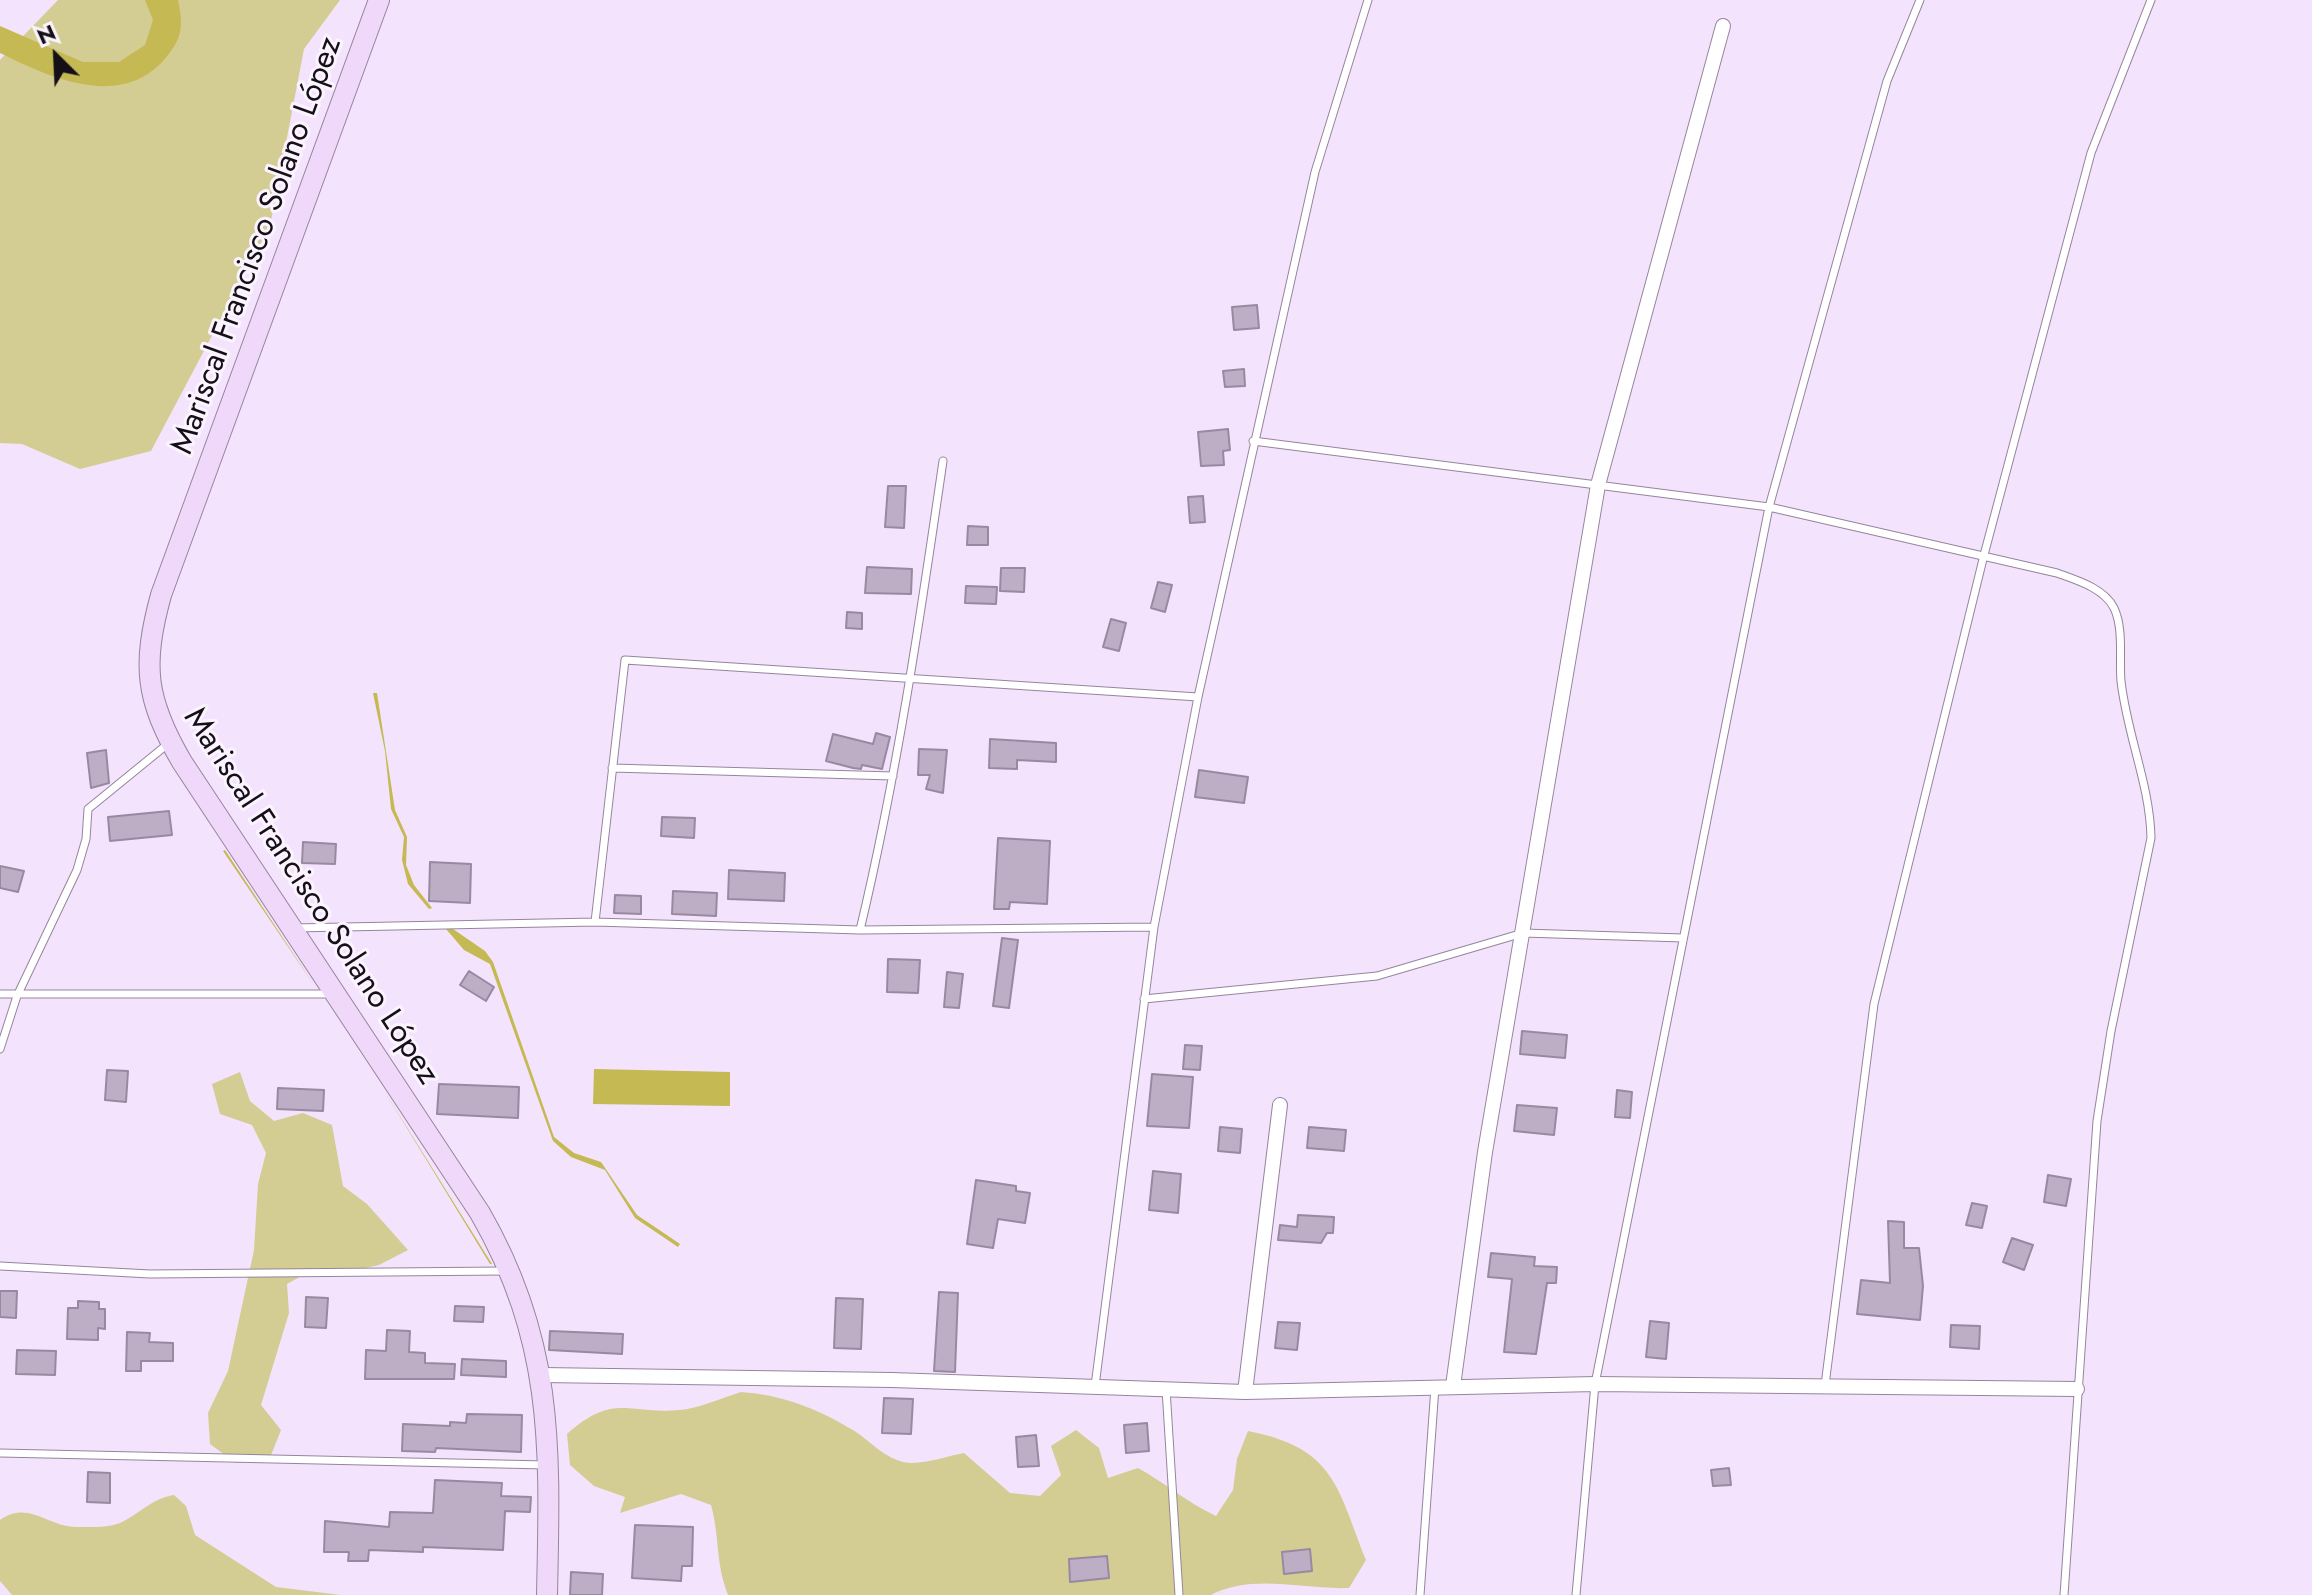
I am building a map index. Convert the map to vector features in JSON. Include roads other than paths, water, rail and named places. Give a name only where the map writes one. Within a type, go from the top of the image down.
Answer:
[{"type":"main road","name":"Mariscal Francisco Solano López","points":[[379,0],[161,595],[147,662],[151,697],[171,742],[480,1213],[511,1270],[524,1305],[542,1375],[548,1465],[547,1595]]},
{"type":"street","points":[[1453,1386],[1485,1152],[1598,485],[1723,26]]},
{"type":"street","points":[[1245,1392],[1280,1105]]},
{"type":"street","points":[[542,1375],[1245,1392],[1595,1384],[2077,1389]]},
{"type":"lane","points":[[1095,1386],[1154,927],[1198,697],[1315,172],[1368,0]]},
{"type":"lane","points":[[1576,1595],[1595,1384],[1769,507],[1887,81],[1920,0]]},
{"type":"lane","points":[[1825,1385],[1874,1004],[1984,555],[2091,153],[2151,0]]},
{"type":"lane","points":[[1253,441],[1769,507],[1984,555],[2085,584],[2104,596],[2114,608],[2121,683],[2150,810],[2151,838],[2111,1031],[2097,1121],[2064,1595]]},
{"type":"lane","points":[[860,930],[911,678],[943,461]]},
{"type":"lane","points":[[595,922],[625,660],[1198,697]]},
{"type":"lane","points":[[0,1049],[17,996],[77,870],[86,839],[88,809],[171,742]]},
{"type":"lane","points":[[612,768],[893,776]]},
{"type":"lane","points":[[292,928],[595,922],[860,930],[1154,927]]},
{"type":"lane","points":[[1144,999],[1377,976],[1523,933],[1683,938]]},
{"type":"lane","points":[[0,994],[335,994]]},
{"type":"lane","points":[[0,1266],[150,1274],[511,1270]]},
{"type":"lane","points":[[1420,1595],[1435,1387]]},
{"type":"lane","points":[[1166,1389],[1179,1595]]},
{"type":"lane","points":[[0,1453],[548,1465]]}]
